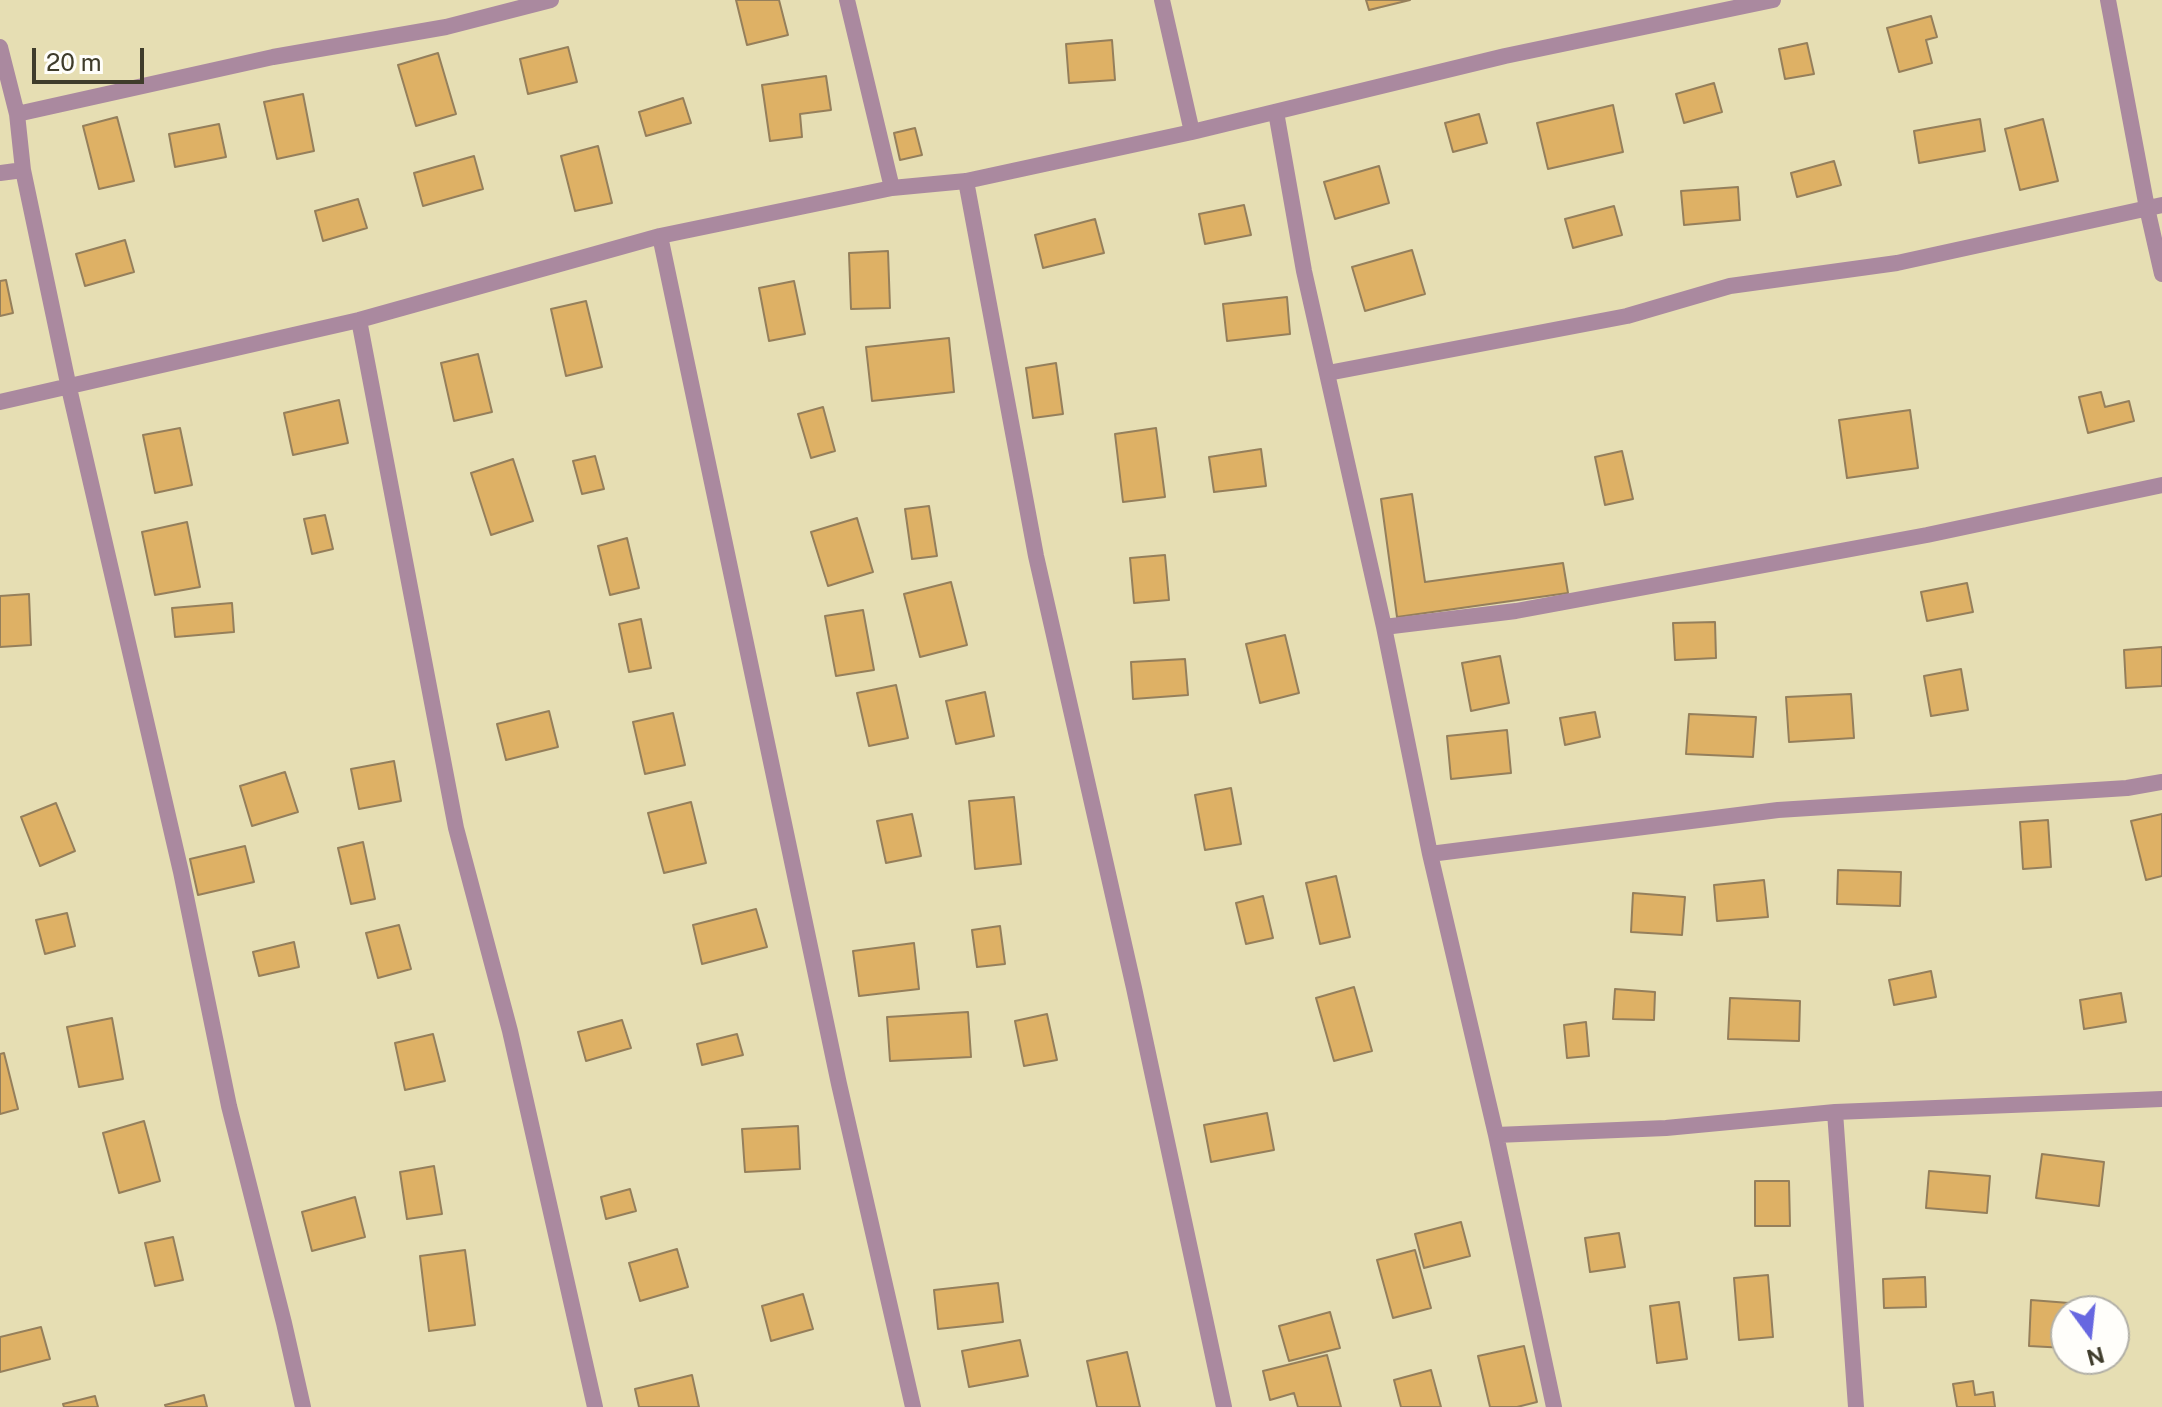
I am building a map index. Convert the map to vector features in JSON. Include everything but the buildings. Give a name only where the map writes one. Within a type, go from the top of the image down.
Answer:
[{"type":"street","points":[[17,114],[273,57],[446,27],[551,0]]},
{"type":"street","points":[[847,0],[892,188]]},
{"type":"street","points":[[1162,0],[1192,132]]},
{"type":"street","points":[[0,402],[359,320],[660,236],[892,188],[966,181],[1192,132],[1505,56],[1744,3],[1773,0]]},
{"type":"street","points":[[2108,0],[2154,206],[2162,274]]},
{"type":"street","points":[[0,47],[17,114],[23,170],[69,388],[181,872],[229,1106],[303,1407]]},
{"type":"street","points":[[1276,112],[1304,271],[1554,1407]]},
{"type":"street","points":[[0,173],[23,170]]},
{"type":"street","points":[[966,181],[1036,556],[1134,988],[1224,1407]]},
{"type":"street","points":[[1328,373],[1627,316],[1730,286],[1897,263],[2154,206]]},
{"type":"street","points":[[660,236],[835,1068],[913,1407]]},
{"type":"street","points":[[359,320],[456,828],[510,1031],[595,1407]]},
{"type":"street","points":[[1384,627],[1516,611],[1927,535],[2162,485]]},
{"type":"street","points":[[1430,854],[1778,810],[2127,788],[2162,782]]},
{"type":"street","points":[[1496,1135],[1666,1128],[1835,1112],[2162,1099]]},
{"type":"street","points":[[1835,1112],[1856,1407]]}]
